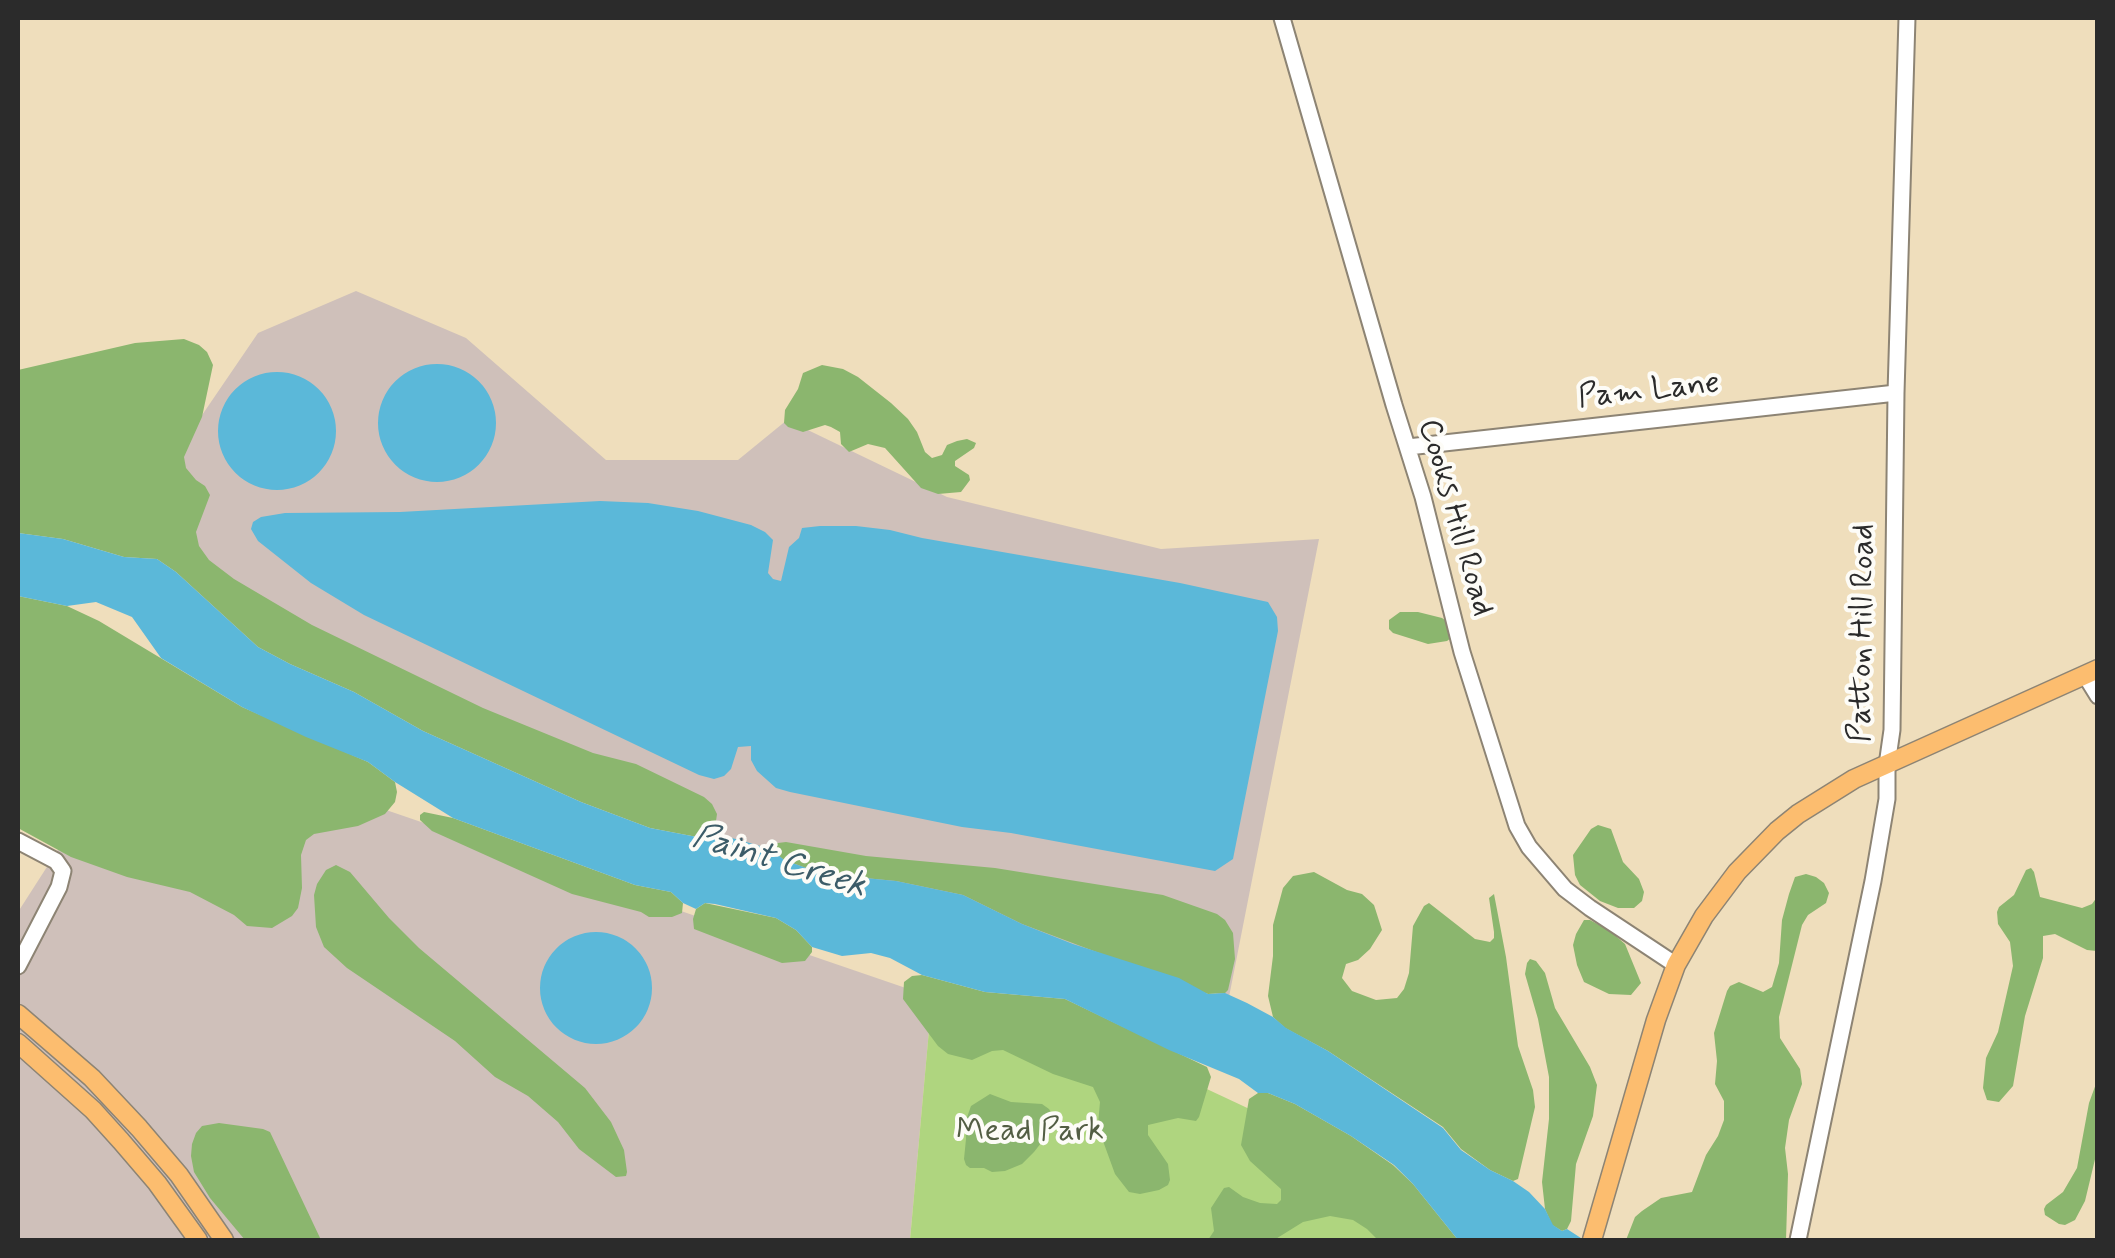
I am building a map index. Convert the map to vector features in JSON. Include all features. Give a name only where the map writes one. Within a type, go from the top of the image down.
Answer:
[{"type":"main road","points":[[1592,1240],[1676,966],[1704,916],[1745,863],[1798,814],[1854,779],[2091,672]]},
{"type":"main road","points":[[18,1014],[92,1078],[139,1128],[180,1176],[224,1240]]},
{"type":"main road","points":[[18,1043],[93,1110],[157,1183],[198,1240]]},
{"type":"street","name":"Cooks Hill Road","points":[[1282,18],[1408,446],[1462,652],[1517,826],[1529,847],[1566,889],[1676,966]]},
{"type":"street","name":"Patton Hill Road","points":[[1798,1240],[1885,812],[1892,730],[1896,393],[1907,18]]},
{"type":"street","name":"Pam Lane","points":[[1408,446],[1896,393]]},
{"type":"street","points":[[2091,672],[2098,696]]},
{"type":"street","points":[[18,840],[56,861],[63,871],[18,966]]},
{"type":"shaded area","points":[[356,291],[466,338],[606,460],[738,460],[787,420],[947,497],[1161,549],[1319,539],[1229,997],[807,876],[492,749],[162,546],[183,443],[258,333]]},
{"type":"shaded area","points":[[138,725],[932,997],[910,1240],[18,1240],[18,912]]},
{"type":"green space","points":[[184,339],[207,352],[213,365],[202,417],[184,457],[186,468],[210,495],[196,532],[199,546],[209,560],[312,625],[483,708],[593,753],[636,764],[704,797],[717,814],[714,835],[697,837],[650,828],[581,802],[423,731],[354,692],[258,647],[157,559],[124,557],[63,539],[18,533],[18,370],[135,343]]},
{"type":"green space","points":[[822,365],[858,377],[891,403],[908,419],[932,458],[942,455],[947,445],[957,441],[967,439],[976,443],[955,461],[955,466],[970,480],[961,492],[938,494],[921,488],[885,448],[868,444],[849,452],[841,444],[840,432],[831,427],[825,425],[803,432],[788,427],[784,423],[785,410],[803,373]]},
{"type":"green space","points":[[18,596],[67,606],[99,621],[242,707],[368,762],[395,782],[395,802],[385,814],[358,826],[314,834],[306,840],[301,855],[298,908],[272,928],[247,926],[190,892],[127,877],[71,857],[18,828]]},
{"type":"green space","points":[[1400,612],[1442,618],[1449,623],[1451,638],[1428,644],[1393,633],[1389,620]]},
{"type":"green space","points":[[424,812],[453,818],[635,885],[671,892],[683,903],[682,913],[649,917],[572,894],[432,831],[420,820]]},
{"type":"green space","points":[[1598,825],[1611,829],[1623,862],[1639,879],[1644,892],[1642,901],[1634,908],[1618,908],[1600,901],[1580,885],[1575,875],[1573,855]]},
{"type":"green space","points":[[786,842],[866,856],[995,868],[1163,895],[1225,920],[1233,933],[1235,959],[1228,990],[1208,994],[1022,924],[963,895],[896,881],[823,874],[784,860],[771,849],[770,844]]},
{"type":"green space","points":[[336,865],[350,872],[419,948],[585,1088],[611,1122],[624,1150],[626,1176],[616,1177],[579,1149],[558,1122],[528,1096],[495,1077],[455,1041],[347,968],[324,947],[316,927],[314,895],[326,870]]},
{"type":"green space","points":[[2031,868],[2040,897],[2082,908],[2097,897],[2097,951],[2055,934],[2043,936],[2043,958],[2025,1016],[2013,1086],[1999,1102],[1987,1100],[1983,1088],[1986,1058],[1998,1032],[2013,966],[2010,942],[1998,924],[1997,912],[2014,895],[2026,870]]},
{"type":"green space","points":[[1314,872],[1362,894],[1374,905],[1382,930],[1370,949],[1346,964],[1342,978],[1352,991],[1376,1000],[1397,998],[1404,989],[1413,926],[1424,906],[1429,903],[1475,939],[1490,942],[1494,932],[1489,898],[1494,894],[1518,1046],[1535,1107],[1518,1179],[1513,1181],[1490,1170],[1461,1149],[1443,1127],[1273,1017],[1268,996],[1273,925],[1283,888],[1293,876]]},
{"type":"green space","points":[[1806,874],[1824,883],[1829,893],[1826,903],[1808,915],[1802,925],[1779,1017],[1780,1038],[1800,1069],[1802,1084],[1789,1120],[1785,1148],[1786,1240],[1626,1240],[1635,1217],[1642,1211],[1661,1198],[1692,1192],[1724,1120],[1724,1101],[1715,1084],[1714,1033],[1727,991],[1739,982],[1763,992],[1772,987],[1789,894],[1795,877]]},
{"type":"green space","points":[[705,903],[776,918],[796,930],[812,952],[805,961],[782,963],[694,929],[696,909]]},
{"type":"green space","points":[[1584,920],[1610,931],[1625,944],[1641,983],[1631,995],[1609,994],[1584,982],[1573,945]]},
{"type":"green space","points":[[1530,959],[1545,973],[1555,1008],[1597,1085],[1593,1116],[1576,1164],[1571,1221],[1562,1231],[1552,1225],[1545,1209],[1542,1182],[1549,1077],[1525,974]]},
{"type":"green space","points":[[922,975],[985,992],[1065,999],[1207,1067],[1211,1077],[1196,1121],[1178,1118],[1148,1125],[1148,1135],[1168,1164],[1168,1185],[1140,1194],[1129,1192],[1115,1174],[1098,1124],[1100,1102],[1093,1087],[1053,1074],[1003,1050],[972,1060],[948,1054],[938,1046],[903,999],[904,982]]},
{"type":"green space","name":"Mead Park","points":[[932,997],[1098,1038],[1386,1173],[1445,1240],[910,1240]]},
{"type":"green space","points":[[2097,1081],[2097,1151],[2085,1201],[2075,1220],[2059,1224],[2045,1215],[2044,1209],[2063,1192],[2077,1168]]},
{"type":"green space","points":[[1258,1093],[1295,1104],[1393,1165],[1458,1240],[1378,1240],[1353,1220],[1330,1216],[1303,1222],[1274,1240],[1208,1240],[1214,1231],[1211,1208],[1224,1188],[1260,1203],[1277,1204],[1281,1200],[1281,1189],[1250,1161],[1241,1145],[1249,1099]]},
{"type":"green space","points":[[990,1094],[1011,1102],[1042,1104],[1055,1119],[1034,1152],[1022,1164],[1005,1171],[970,1168],[964,1159],[965,1123],[971,1106]]},
{"type":"green space","points":[[219,1123],[270,1132],[321,1240],[245,1240],[194,1172],[191,1156],[196,1133],[202,1126]]},
{"type":"water","points":[[437,364],[460,368],[479,381],[492,400],[496,423],[492,446],[479,465],[460,478],[437,482],[414,478],[395,465],[382,446],[378,423],[382,400],[395,381],[414,368]]},
{"type":"water","points":[[277,372],[300,376],[319,389],[332,408],[336,431],[332,454],[319,473],[300,486],[277,490],[254,486],[235,473],[222,454],[218,431],[222,408],[235,389],[254,376]]},
{"type":"water","points":[[600,501],[648,503],[751,525],[773,540],[768,573],[781,581],[789,547],[799,538],[802,528],[856,526],[1268,602],[1277,617],[1278,631],[1233,859],[1215,871],[790,792],[776,788],[757,771],[751,760],[751,746],[738,747],[731,769],[724,776],[714,779],[699,775],[364,615],[311,583],[258,541],[251,529],[261,517],[285,513],[400,512]]},
{"type":"water","name":"Paint Creek","points":[[18,533],[63,539],[124,557],[157,559],[258,647],[354,692],[423,731],[581,802],[650,828],[697,837],[732,838],[771,849],[784,860],[823,874],[896,881],[963,895],[1073,944],[1179,978],[1208,994],[1225,993],[1328,1051],[1443,1128],[1461,1150],[1529,1192],[1553,1225],[1584,1240],[1458,1240],[1394,1165],[1351,1136],[1295,1104],[1258,1093],[1239,1079],[1065,999],[985,992],[922,975],[871,953],[842,956],[812,947],[796,930],[776,918],[715,904],[705,903],[696,909],[671,892],[635,885],[453,818],[368,762],[242,707],[161,658],[132,617],[96,602],[67,606],[18,596]]},
{"type":"water","points":[[596,932],[617,936],[635,949],[648,967],[652,988],[648,1009],[635,1027],[617,1040],[596,1044],[575,1040],[557,1027],[544,1009],[540,988],[544,967],[557,949],[575,936]]}]
